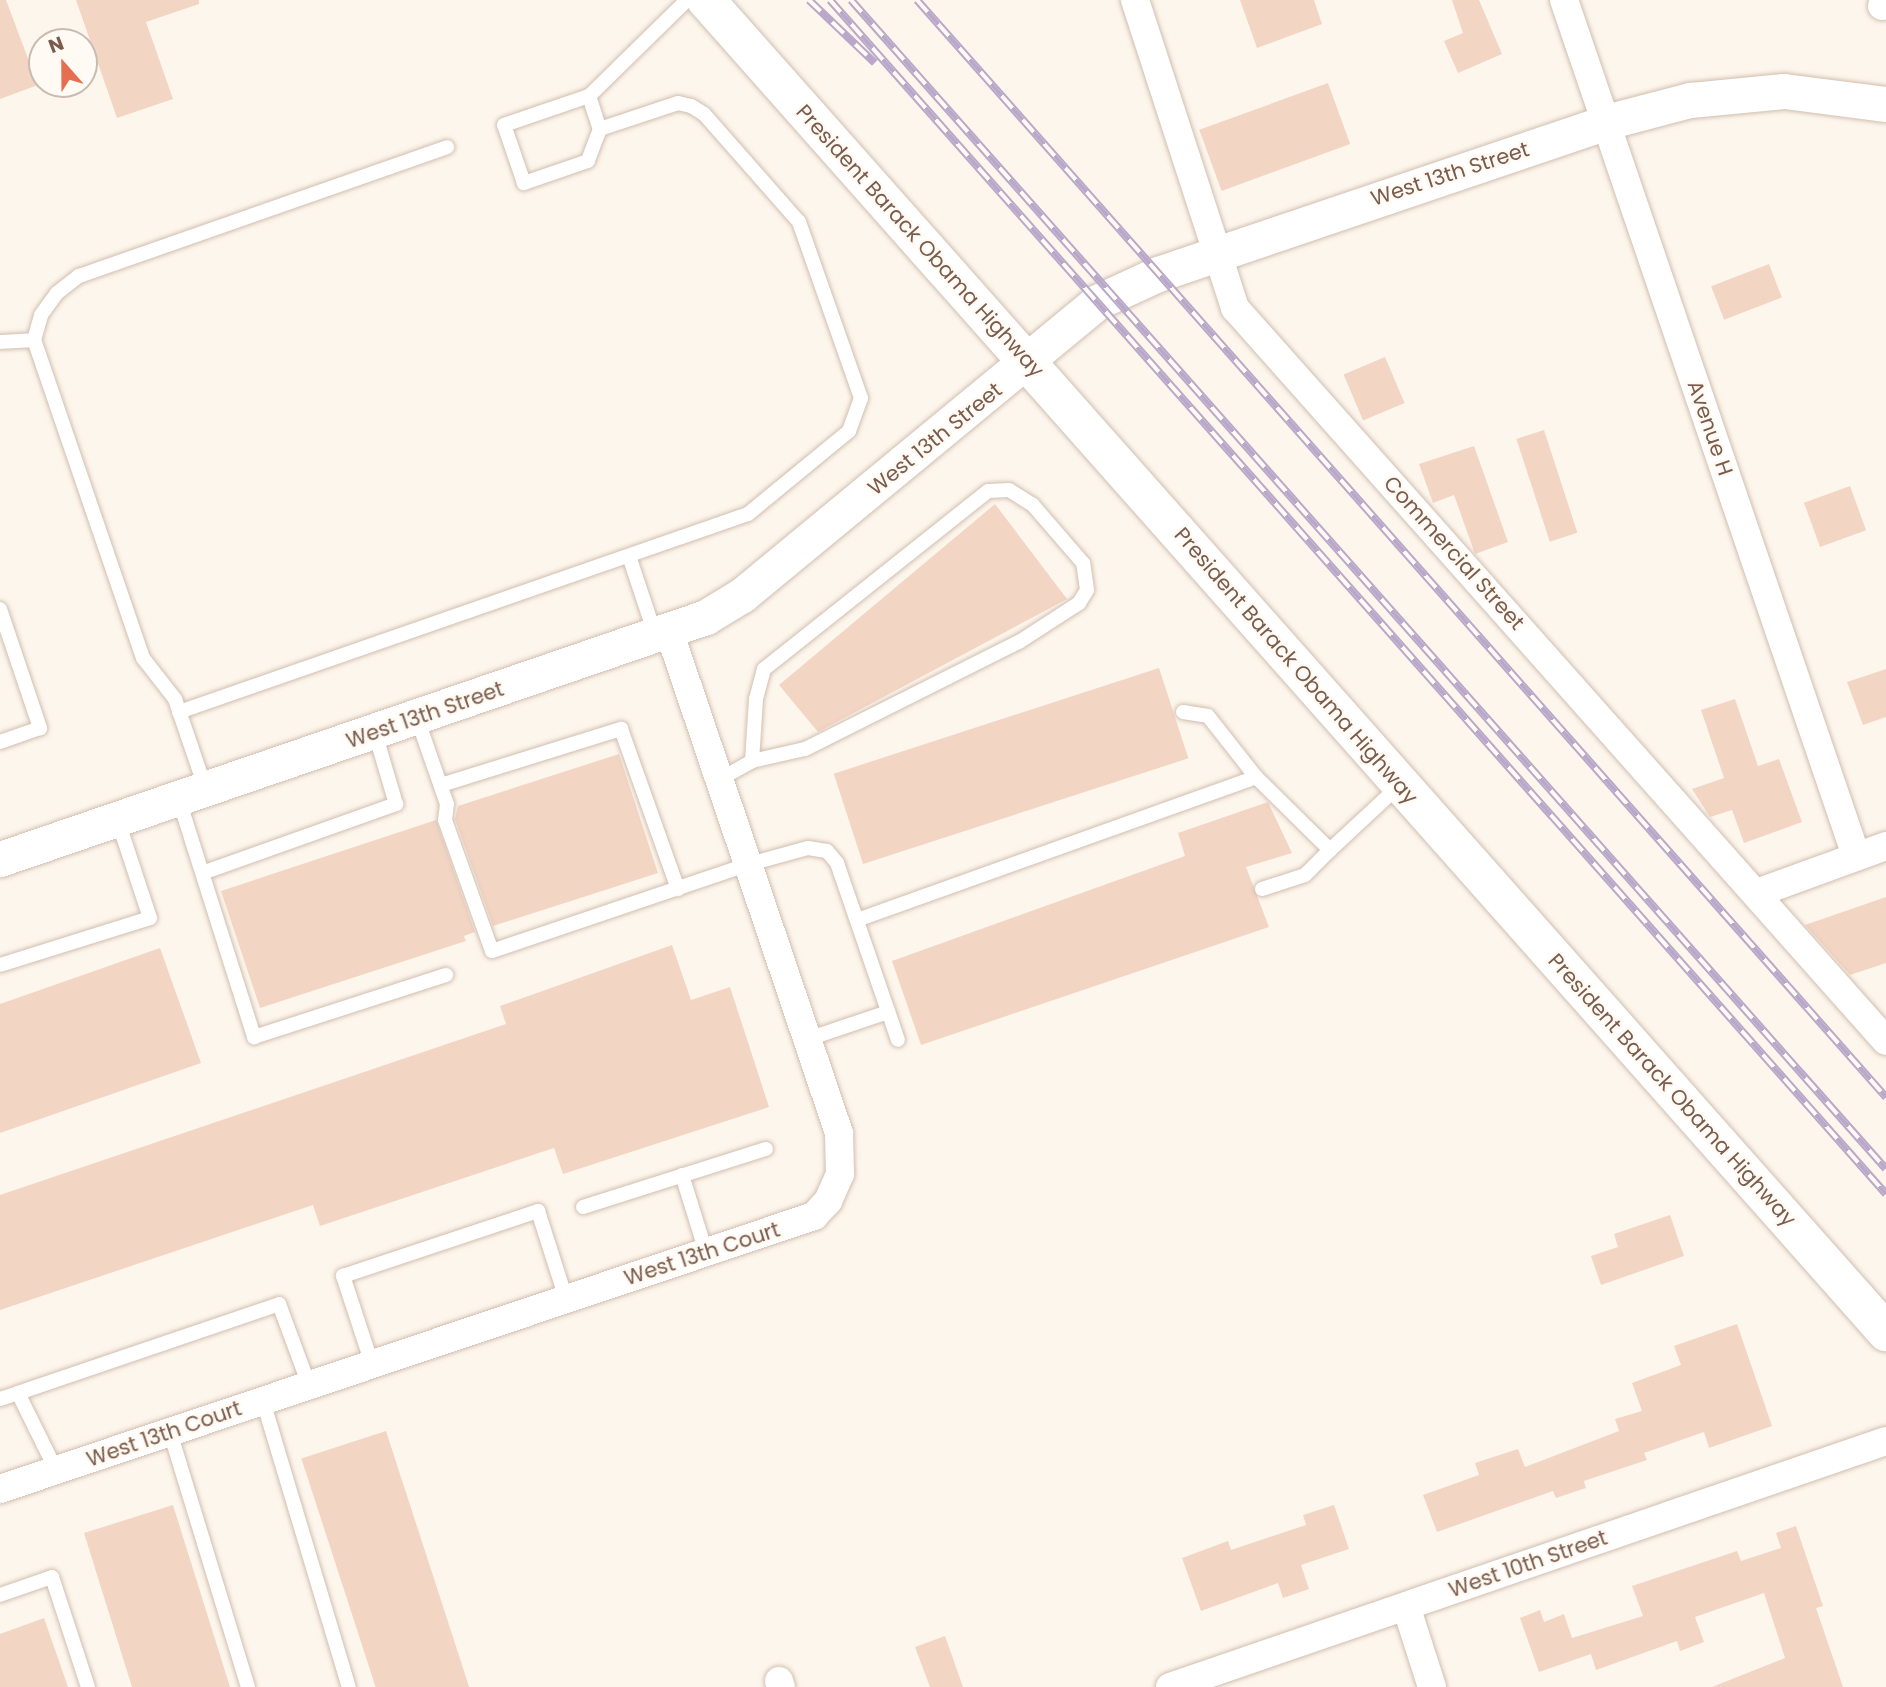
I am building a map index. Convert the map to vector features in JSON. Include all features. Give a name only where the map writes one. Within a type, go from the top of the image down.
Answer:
[{"type":"main road","name":"President Barack Obama Highway","points":[[706,0],[1886,1332]]},
{"type":"street","name":"Commercial Street","points":[[1135,0],[1213,252],[1235,308],[1886,1041]]},
{"type":"street","name":"Avenue H","points":[[1564,0],[1856,856]]},
{"type":"street","name":"West 13th Street","points":[[0,859],[193,796],[706,617],[742,595],[1028,362],[1097,302],[1213,252],[1606,122],[1690,100],[1784,91],[1886,104]]},
{"type":"street","name":"West 13th Court","points":[[0,1489],[814,1216],[837,1185],[839,1133],[805,1041],[720,779],[662,633]]},
{"type":"street","points":[[1757,893],[1886,846]]},
{"type":"street","name":"West 10th Street","points":[[1170,1687],[1886,1441]]},
{"type":"street","points":[[1406,1606],[1432,1687]]},
{"type":"lane","points":[[589,96],[600,129],[588,161],[524,183],[504,125],[589,96],[687,0]]},
{"type":"lane","points":[[179,712],[748,514],[849,431],[861,398],[799,222],[704,114],[678,103],[600,129]]},
{"type":"lane","points":[[446,975],[254,1037],[205,872],[179,712],[143,658],[34,340],[40,315],[57,293],[79,276],[447,147]]},
{"type":"lane","points":[[0,342],[34,340]]},
{"type":"lane","points":[[720,779],[752,761],[805,749],[1019,642],[1079,603],[1087,590],[1083,563],[1033,505],[1009,490],[988,491],[764,668],[756,699],[752,761]]},
{"type":"lane","points":[[629,556],[662,633]]},
{"type":"lane","points":[[0,609],[40,728],[0,742]]},
{"type":"lane","points":[[1183,712],[1208,716],[1256,777],[1330,850]]},
{"type":"lane","points":[[418,718],[447,804],[445,820],[492,951],[746,865],[808,848],[827,851],[837,863],[898,1040]]},
{"type":"lane","points":[[441,785],[621,729],[678,888]]},
{"type":"lane","points":[[205,872],[396,804],[375,733]]},
{"type":"lane","points":[[857,920],[1256,777]]},
{"type":"lane","points":[[1262,889],[1305,875],[1401,784]]},
{"type":"lane","points":[[0,965],[150,918],[118,821]]},
{"type":"lane","points":[[805,1041],[888,1012]]},
{"type":"lane","points":[[583,1207],[766,1149]]},
{"type":"lane","points":[[682,1175],[706,1252]]},
{"type":"lane","points":[[372,1364],[344,1276],[447,1241],[538,1211],[566,1299]]},
{"type":"lane","points":[[0,1399],[279,1304],[309,1385]]},
{"type":"lane","points":[[18,1393],[56,1470]]},
{"type":"lane","points":[[263,1401],[349,1687]]},
{"type":"lane","points":[[170,1432],[248,1687]]},
{"type":"lane","points":[[0,1595],[52,1577],[88,1687]]},
{"type":"building","points":[[0,0],[6,0],[28,58],[28,89],[0,99]]},
{"type":"building","points":[[76,0],[199,0],[199,4],[146,22],[173,99],[117,118],[98,63],[98,28],[86,28]]},
{"type":"building","points":[[1240,0],[1314,0],[1322,24],[1257,48]]},
{"type":"building","points":[[1452,0],[1479,0],[1502,54],[1458,73],[1444,41],[1463,33]]},
{"type":"building","points":[[1328,83],[1350,144],[1221,191],[1199,130]]},
{"type":"building","points":[[1769,264],[1782,298],[1724,320],[1711,286]]},
{"type":"building","points":[[1385,357],[1405,403],[1363,421],[1344,375]]},
{"type":"building","points":[[1544,430],[1577,533],[1550,542],[1516,439]]},
{"type":"building","points":[[1474,446],[1508,542],[1475,554],[1454,495],[1433,503],[1419,464]]},
{"type":"building","points":[[1850,486],[1866,530],[1820,547],[1804,503]]},
{"type":"building","points":[[995,504],[1067,599],[818,732],[779,685]]},
{"type":"building","points":[[1159,668],[1188,758],[863,864],[834,774]]},
{"type":"building","points":[[1886,669],[1886,717],[1863,725],[1847,682]]},
{"type":"building","points":[[1735,699],[1758,766],[1779,759],[1802,822],[1744,843],[1732,810],[1710,817],[1692,789],[1724,778],[1701,710]]},
{"type":"building","points":[[619,754],[658,873],[493,926],[455,819],[458,806]]},
{"type":"building","points":[[1268,802],[1292,853],[1246,867],[1269,927],[921,1045],[892,961],[1185,856],[1178,833]]},
{"type":"building","points":[[436,820],[475,932],[464,936],[466,941],[260,1008],[221,891]]},
{"type":"building","points":[[1886,897],[1886,963],[1850,975],[1805,925]]},
{"type":"building","points":[[672,945],[691,1000],[730,987],[769,1107],[563,1174],[554,1148],[320,1226],[313,1205],[0,1310],[0,1195],[506,1024],[500,1006]]},
{"type":"building","points":[[160,948],[201,1063],[0,1133],[0,1004]]},
{"type":"building","points":[[1670,1215],[1684,1256],[1601,1285],[1591,1256],[1618,1247],[1614,1234]]},
{"type":"building","points":[[1737,1324],[1772,1426],[1709,1448],[1704,1432],[1644,1453],[1647,1460],[1584,1481],[1586,1488],[1556,1498],[1553,1491],[1437,1532],[1423,1495],[1479,1475],[1475,1463],[1518,1449],[1525,1467],[1619,1431],[1615,1419],[1642,1411],[1632,1383],[1681,1365],[1674,1346]]},
{"type":"building","points":[[386,1431],[469,1687],[376,1687],[301,1459]]},
{"type":"building","points":[[173,1505],[230,1687],[132,1687],[84,1533]]},
{"type":"building","points":[[1334,1505],[1349,1549],[1301,1565],[1309,1589],[1283,1598],[1278,1583],[1201,1611],[1182,1558],[1228,1541],[1231,1550],[1306,1525],[1303,1515]]},
{"type":"building","points":[[1796,1526],[1823,1606],[1816,1608],[1843,1687],[1712,1687],[1785,1658],[1764,1593],[1695,1617],[1704,1642],[1680,1651],[1677,1641],[1596,1670],[1591,1654],[1539,1672],[1520,1618],[1540,1610],[1544,1622],[1564,1614],[1572,1638],[1643,1616],[1632,1586],[1737,1551],[1741,1561],[1781,1548],[1776,1533]]},
{"type":"building","points":[[44,1618],[68,1687],[0,1687],[0,1634]]},
{"type":"building","points":[[945,1636],[963,1687],[930,1687],[915,1647]]},
{"type":"railway","points":[[809,0],[875,63]]},
{"type":"railway","points":[[830,0],[1886,1194]]},
{"type":"railway","points":[[851,0],[1886,1169]]},
{"type":"railway","points":[[917,0],[1886,1097]]}]
